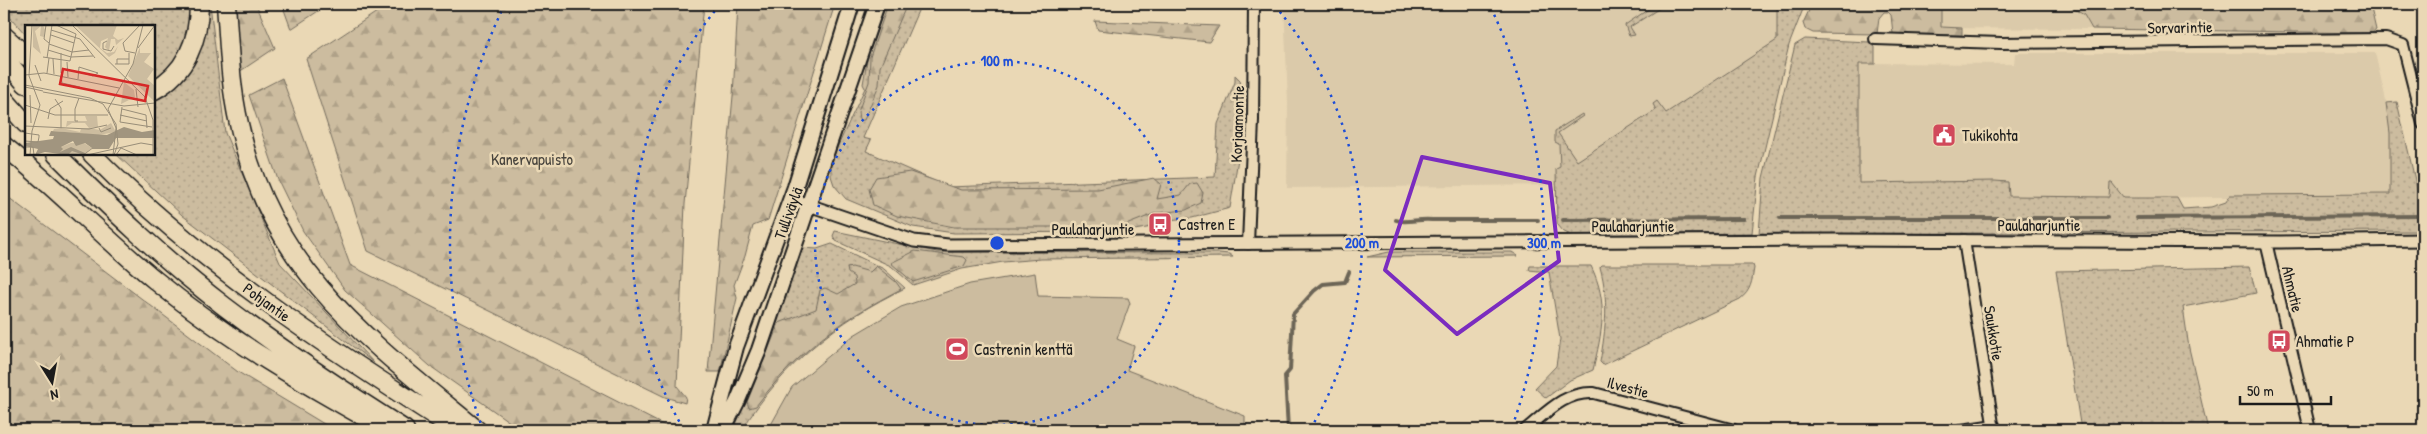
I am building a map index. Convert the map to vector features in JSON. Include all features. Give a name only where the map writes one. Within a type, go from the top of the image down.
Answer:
[{"type":"highway","points":[[155,89],[174,75],[189,55],[196,41],[200,4]]},
{"type":"highway","points":[[226,4],[231,76],[239,126],[259,191],[282,236],[303,268],[342,315],[398,365],[477,430]]},
{"type":"highway","points":[[4,36],[25,55]]},
{"type":"highway","points":[[4,58],[25,83]]},
{"type":"highway","points":[[4,98],[25,123]]},
{"type":"highway","points":[[4,146],[66,198],[154,279],[211,324],[322,394],[388,430]]},
{"type":"highway","name":"Pohjantie","points":[[57,155],[148,241],[223,305],[330,382],[405,430]]},
{"type":"highway","name":"Pohjantie","points":[[93,155],[166,222],[235,279],[348,361],[456,430]]},
{"type":"main road","name":"Tulliväylä","points":[[714,430],[736,347],[791,199],[852,4]]},
{"type":"main road","name":"Tulliväylä","points":[[723,430],[759,350],[877,4]]},
{"type":"street","name":"Korjaamontie","points":[[1248,244],[1253,120],[1254,4]]},
{"type":"street","name":"Sorvarintie","points":[[1875,39],[2000,43],[2386,39],[2403,45],[2423,124]]},
{"type":"street","name":"Paulaharjuntie","points":[[791,199],[914,241],[948,245],[1964,240],[2266,242],[2423,240]]},
{"type":"street","name":"Saukkotie","points":[[1964,240],[1994,428]]},
{"type":"street","name":"Ahmatie","points":[[2266,242],[2310,430]]},
{"type":"street","name":"Ilvestie","points":[[1525,430],[1566,398],[1579,392],[1594,393],[1734,430]]},
{"type":"street","points":[[1962,430],[1994,428]]},
{"type":"highlighted area","points":[[1422,157],[1550,183],[1559,261],[1457,334],[1385,270]]},
{"type":"shaded area","points":[[1284,4],[1785,4],[1785,37],[1556,185],[1287,188],[1288,103]]},
{"type":"shaded area","points":[[1941,4],[2066,4],[2084,15],[2092,29],[1941,28]]},
{"type":"shaded area","points":[[2015,53],[2375,53],[2408,195],[2124,198],[2006,196],[1858,184],[1858,63],[2014,64]]},
{"type":"green space","points":[[4,4],[192,4],[189,26],[183,47],[172,65],[155,76],[155,25],[25,25],[25,34],[4,10]]},
{"type":"green space","points":[[206,4],[210,4],[225,133],[280,263],[374,363],[182,215],[117,155],[155,155],[155,101],[165,96],[180,81]]},
{"type":"green space","points":[[235,4],[256,4],[275,48],[239,72]]},
{"type":"green space","points":[[282,4],[329,4],[291,29]]},
{"type":"green space","name":"Kanervapuisto","points":[[389,4],[704,4],[685,204],[677,386],[686,397],[685,403],[665,397],[368,251],[306,59]]},
{"type":"green space","points":[[738,4],[835,4],[768,220],[753,226],[745,256],[734,285],[737,298],[720,372],[708,372],[733,96]]},
{"type":"green space","points":[[886,4],[921,4],[863,138],[871,140],[866,151],[948,187],[1215,177],[1218,124],[1235,82],[1235,75],[1240,80],[1241,86],[1238,159],[1230,208],[1192,218],[1152,221],[1152,227],[1123,232],[954,233],[913,227],[846,199],[834,185],[831,176],[831,165],[865,88],[863,84],[868,55]]},
{"type":"green space","points":[[888,4],[907,4],[880,67],[879,85],[864,120],[859,120],[858,112],[869,82],[870,57]]},
{"type":"green space","points":[[1656,4],[1666,4],[1630,27],[1635,35],[1629,36],[1625,25]]},
{"type":"green space","points":[[1777,4],[1805,4],[1789,45],[1758,177],[1752,233],[1571,235],[1562,231],[1557,225],[1556,169],[1560,167],[1559,144],[1555,142],[1555,131],[1582,114],[1583,116],[1558,133],[1577,161],[1656,110],[1653,104],[1657,101],[1666,113],[1777,40]]},
{"type":"green space","points":[[1812,4],[1941,4],[1941,27],[1962,28],[1962,35],[1893,34],[1891,15],[1888,12],[1884,12],[1879,18],[1877,34],[1813,33],[1805,29],[1803,23]]},
{"type":"green space","points":[[2066,4],[2370,4],[2376,30],[2372,33],[2092,29],[2084,15]]},
{"type":"green space","points":[[1095,21],[1219,26],[1209,42],[1098,30]]},
{"type":"green space","points":[[1805,39],[1869,42],[1875,47],[1875,64],[1859,64],[1859,183],[1995,181],[2008,182],[2009,196],[2109,197],[2110,183],[2112,183],[2124,198],[2177,198],[2183,209],[2211,207],[2226,202],[2230,195],[2390,194],[2390,133],[2386,103],[2397,102],[2423,215],[2423,231],[1759,234],[1763,178],[1795,45]]},
{"type":"green space","points":[[282,78],[350,265],[673,430],[521,430],[430,366],[345,290],[303,231],[278,180],[249,95]]},
{"type":"green space","points":[[910,172],[961,190],[1098,189],[1154,178],[1161,184],[1157,199],[1181,195],[1190,184],[1197,183],[1203,193],[1201,203],[1186,210],[1156,213],[1121,227],[954,227],[897,216],[873,205],[869,189],[876,177]]},
{"type":"green space","points":[[4,194],[238,372],[334,430],[4,430]]},
{"type":"green space","points":[[835,231],[937,252],[1219,253],[1229,254],[1233,257],[1041,259],[1003,262],[962,269],[913,285],[891,266],[836,241],[833,236]]},
{"type":"green space","points":[[832,244],[884,269],[905,288],[857,315],[813,347],[774,385],[742,430],[734,430],[803,248],[817,249]]},
{"type":"green space","points":[[915,251],[964,257],[967,260],[964,266],[913,282],[891,263]]},
{"type":"green space","points":[[1389,252],[1512,252],[1518,256],[1367,257]]},
{"type":"green space","points":[[1602,265],[1753,265],[1754,268],[1749,289],[1740,299],[1603,365],[1600,362],[1606,303],[1600,267]]},
{"type":"green space","points":[[876,266],[896,282],[901,289],[859,313],[822,338],[788,369],[756,406],[749,408],[747,402],[779,323],[816,309],[820,290],[825,288],[838,294],[855,284],[854,277],[848,273],[847,268],[852,267],[870,272]]},
{"type":"green space","points":[[1530,266],[1591,266],[1597,280],[1602,305],[1601,330],[1593,370],[1570,380],[1546,398],[1535,388],[1556,366],[1560,339],[1549,272],[1529,270]]},
{"type":"green space","points":[[2249,267],[2256,293],[2183,307],[2189,348],[2208,430],[2081,430],[2056,271]]},
{"type":"green space","points":[[1035,273],[1038,296],[1128,298],[1130,303],[1117,339],[1134,346],[1127,370],[1245,416],[1245,430],[768,430],[792,387],[854,335],[901,307],[970,284]]},
{"type":"waterway","points":[[2137,218],[2419,216]]},
{"type":"waterway","points":[[1780,218],[2107,218]]},
{"type":"waterway","points":[[1563,220],[1744,219]]},
{"type":"waterway","points":[[1396,220],[1538,220]]},
{"type":"waterway","points":[[1288,430],[1285,376],[1290,370],[1293,314],[1323,284],[1345,282],[1349,272]]},
{"type":"place","name":"Tukikohta","points":[[1944,135]]},
{"type":"place","name":"Castren E","points":[[1160,224]]},
{"type":"place","name":"Ahmatie P","points":[[2279,341]]},
{"type":"place","name":"Castrenin kenttä","points":[[957,349]]}]
